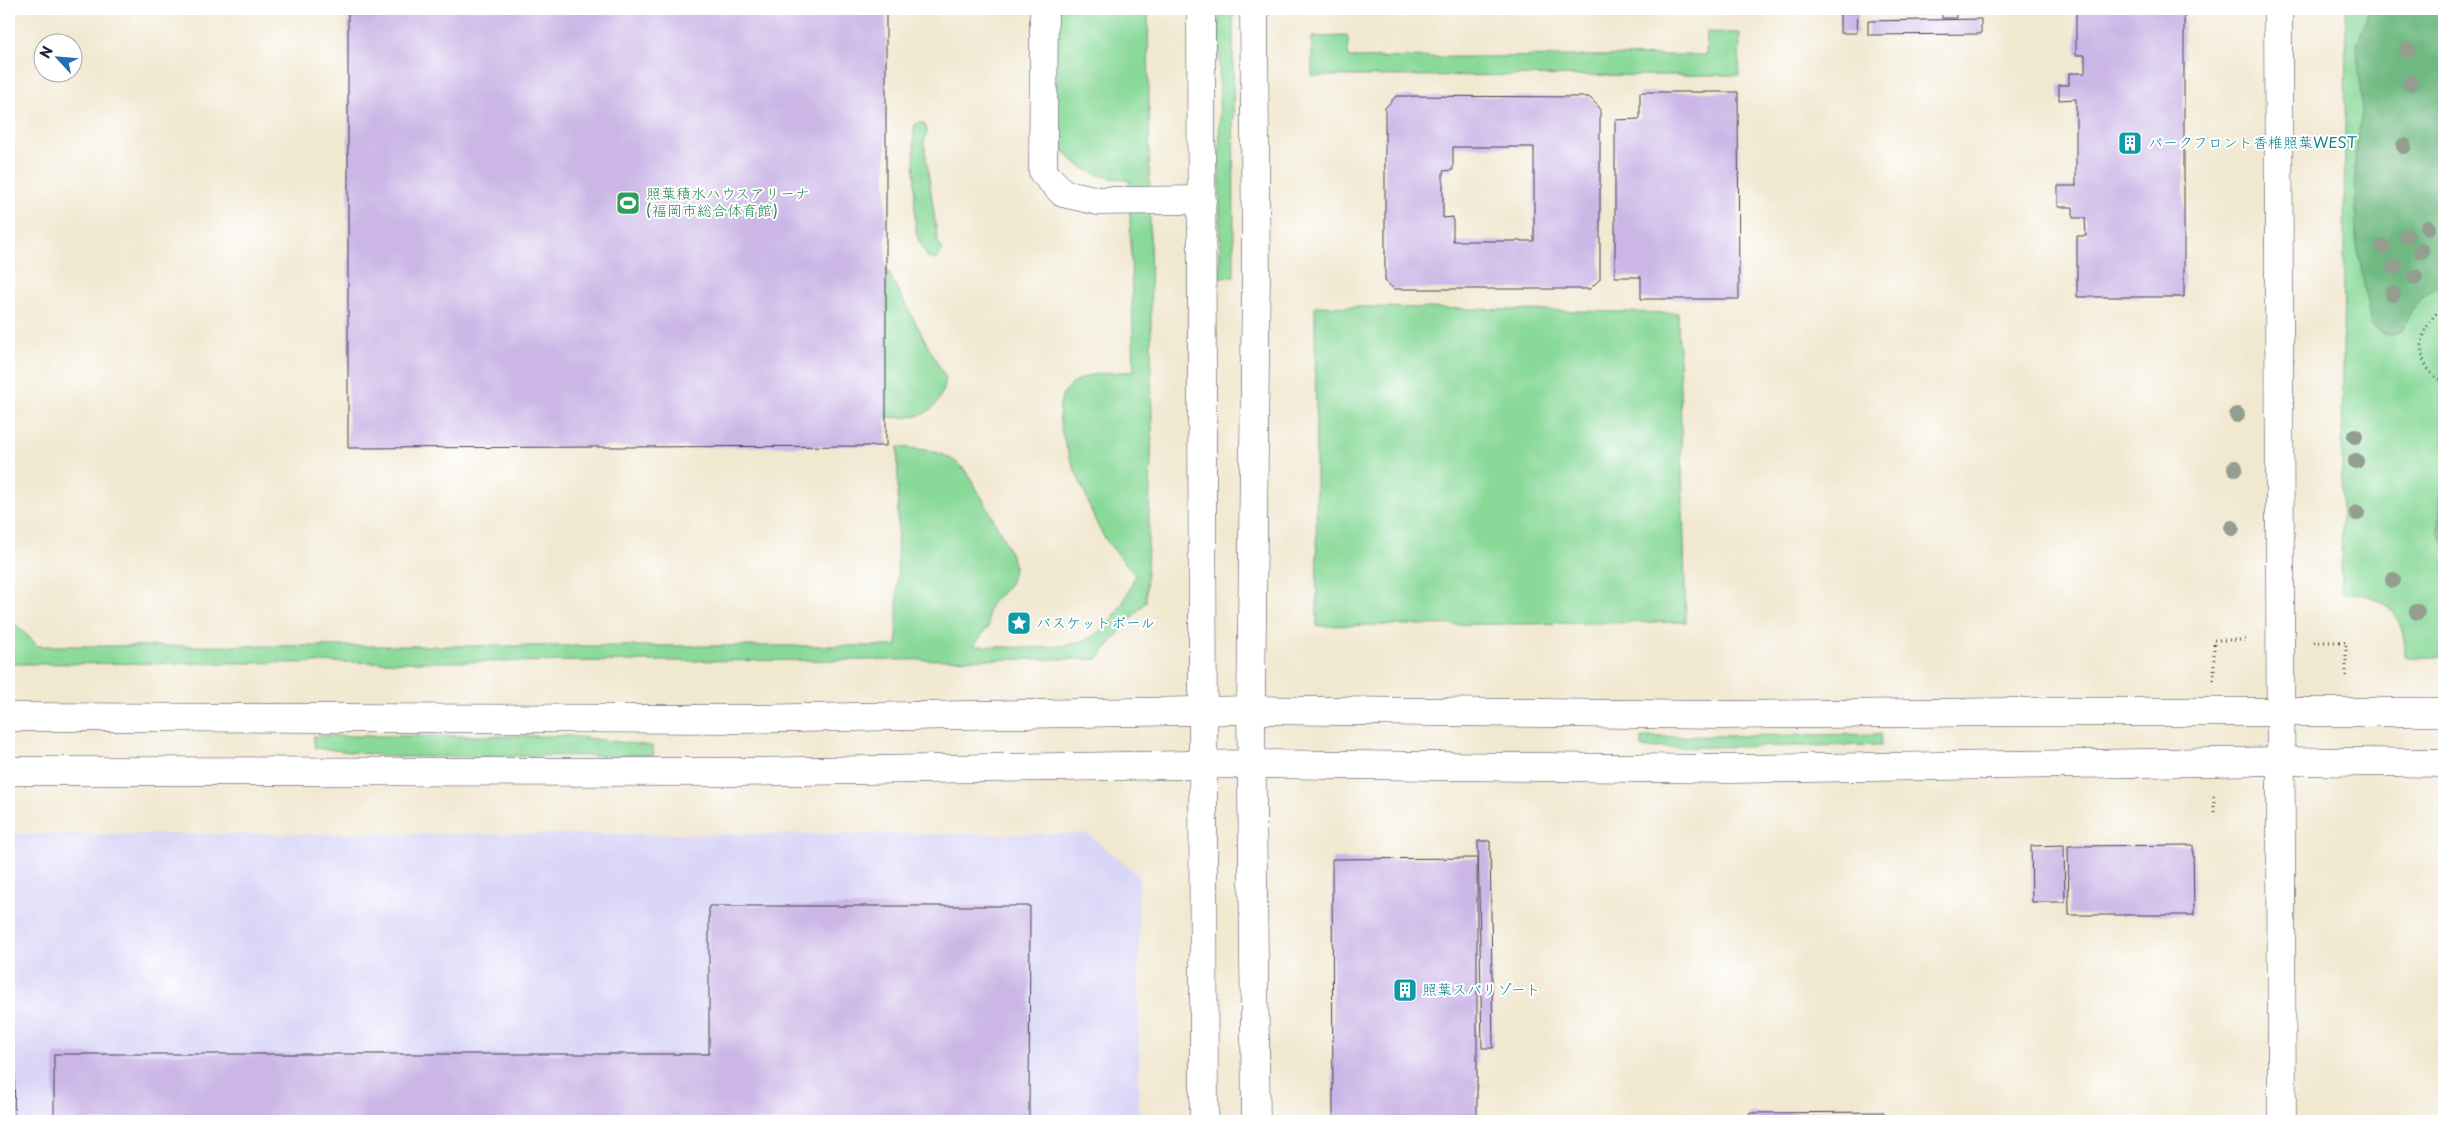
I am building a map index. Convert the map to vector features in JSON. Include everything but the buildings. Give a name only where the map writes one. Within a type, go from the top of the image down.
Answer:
[{"type":"street","points":[[1044,9],[1043,172],[1063,193],[1098,201],[1202,200]]},
{"type":"street","points":[[1201,9],[1204,1121]]},
{"type":"street","points":[[1254,9],[1256,286],[1251,710],[1256,1121]]},
{"type":"street","points":[[2278,9],[2282,1121]]},
{"type":"street","points":[[9,717],[742,718],[1251,710],[1724,715],[2280,711],[2444,712]]},
{"type":"street","points":[[9,771],[741,772],[1252,764],[1731,769],[2281,761],[2444,763]]},
{"type":"path","points":[[2444,307],[2432,316],[2424,329],[2421,343],[2423,357],[2429,370],[2444,382]]},
{"type":"shaded area","points":[[9,834],[1088,834],[1139,876],[1139,1121],[9,1121]]},
{"type":"green space","points":[[1057,9],[1148,9],[1152,430],[1146,601],[1097,659],[9,664],[9,618],[38,646],[897,646],[898,447],[940,454],[955,461],[962,467],[974,484],[1012,558],[1014,567],[1011,581],[988,610],[989,625],[974,646],[1030,648],[1059,646],[1073,644],[1094,635],[1110,621],[1127,594],[1135,575],[1108,542],[1095,520],[1063,438],[1059,409],[1062,397],[1069,387],[1083,378],[1091,375],[1134,371],[1129,180],[1104,176],[1080,166],[1063,149],[1058,138],[1055,124]]},
{"type":"green space","points":[[1219,9],[1233,9],[1234,276],[1220,278]]},
{"type":"green space","points":[[2346,9],[2444,9],[2444,657],[2405,657],[2401,629],[2397,618],[2390,608],[2380,601],[2369,597],[2341,593]]},
{"type":"green space","points":[[2369,9],[2444,9],[2444,286],[2429,292],[2417,302],[2402,331],[2388,336],[2371,325],[2356,239],[2355,154],[2362,113],[2357,46]]},
{"type":"green space","points":[[1707,32],[1740,33],[1739,75],[1312,76],[1312,37],[1348,36],[1348,58],[1706,55]]},
{"type":"green space","points":[[919,122],[925,124],[927,132],[924,142],[938,242],[943,250],[937,260],[928,258],[917,236],[915,223],[914,126]]},
{"type":"green space","points":[[886,268],[946,379],[938,401],[926,413],[918,416],[886,417]]},
{"type":"green space","points":[[1315,306],[1678,313],[1686,622],[1317,626]]},
{"type":"green space","points":[[2440,494],[2444,494],[2444,543],[2438,533]]},
{"type":"green space","points":[[1881,734],[1881,745],[1642,748],[1642,737]]},
{"type":"green space","points":[[313,736],[570,736],[652,746],[654,755],[397,757],[315,748]]},
{"type":"place","name":"パークフロント香椎照葉WEST","points":[[2130,143]]},
{"type":"place","name":"照葉積水ハウスアリーナ (福岡市総合体育館)","points":[[628,203]]},
{"type":"place","name":"バスケットボール","points":[[1019,623]]},
{"type":"place","name":"照葉スパリゾート","points":[[1405,990]]}]
